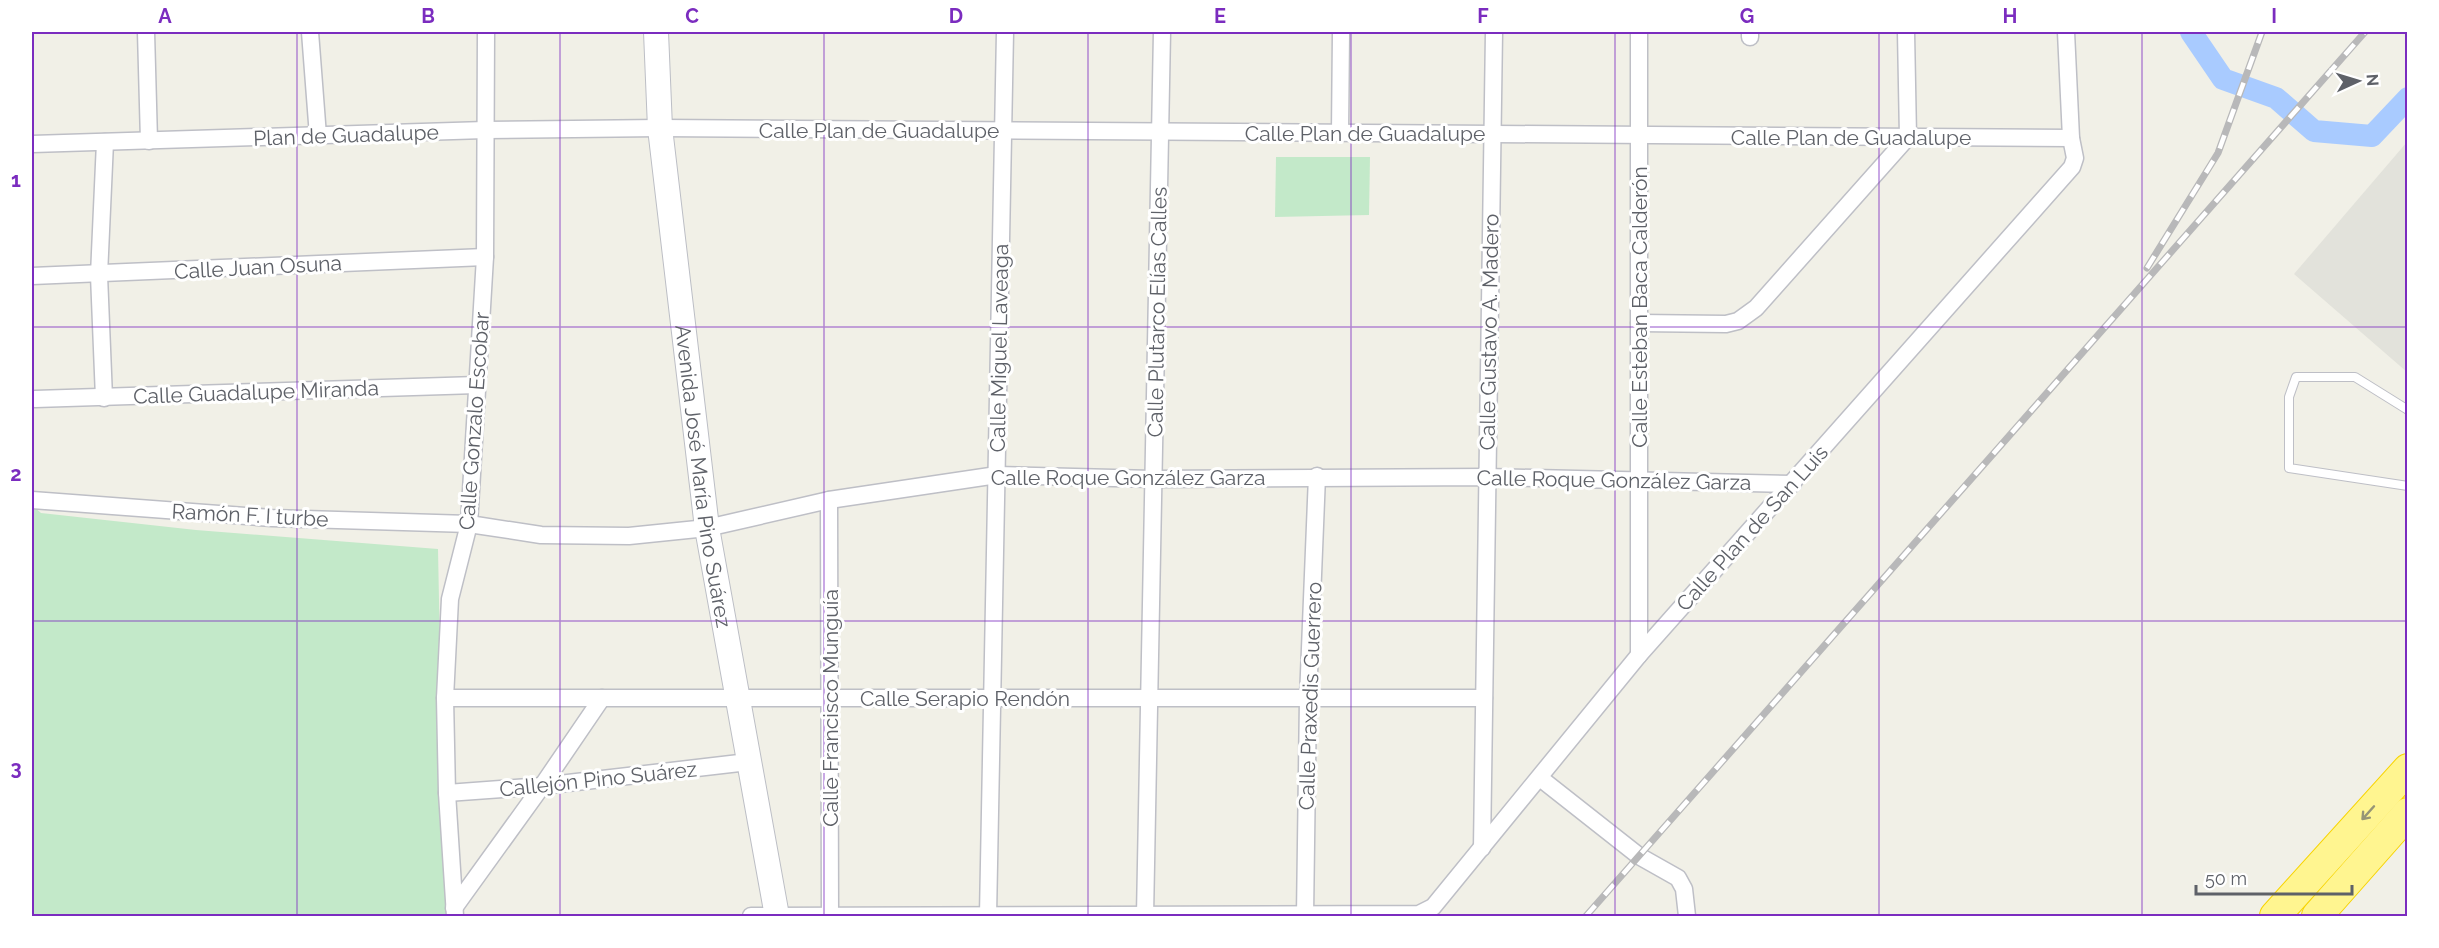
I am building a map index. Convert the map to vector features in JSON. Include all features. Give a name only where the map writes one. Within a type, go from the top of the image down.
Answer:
[{"type":"highway","points":[[2275,916],[2408,769]]},
{"type":"highway","points":[[2317,916],[2408,813]]},
{"type":"street","points":[[146,32],[149,141]]},
{"type":"street","points":[[310,32],[318,136]]},
{"type":"street","name":"Calle Gonzalo Escobar","points":[[454,912],[447,793],[445,698],[450,599],[469,524],[485,256],[486,32]]},
{"type":"street","name":"Avenida José María Pino Suárez","points":[[656,32],[660,128],[707,528],[777,916]]},
{"type":"street","name":"Calle Miguel Laveaga","points":[[988,916],[1005,32]]},
{"type":"street","name":"Calle Plutarco Elías Calles","points":[[1145,916],[1162,32]]},
{"type":"street","points":[[1340,133],[1341,32]]},
{"type":"street","name":"Calle Gustavo A. Madero","points":[[1482,848],[1494,32]]},
{"type":"street","name":"Calle Esteban Baca Calderón","points":[[1639,32],[1639,655]]},
{"type":"street","points":[[1639,323],[1726,324],[1748,316],[1908,137],[1906,32]]},
{"type":"street","name":"Calle Plan de San Luis","points":[[1304,915],[1419,914],[1433,907],[1639,655],[2072,167],[2074,158],[2071,138],[2067,32]]},
{"type":"street","name":"Plan de Guadalupe","points":[[32,144],[484,130],[660,128]]},
{"type":"street","name":"Calle Plan de Guadalupe","points":[[660,128],[2071,138]]},
{"type":"street","points":[[104,398],[99,275],[105,142]]},
{"type":"street","name":"Calle Juan Osuna","points":[[32,276],[99,275],[485,256]]},
{"type":"street","name":"Calle Guadalupe Miranda","points":[[35,399],[477,386]]},
{"type":"street","name":"Calle Roque González Garza","points":[[469,524],[541,535],[629,536],[707,528],[829,500],[997,475],[1154,479],[1317,476],[1487,477],[1792,484]]},
{"type":"street","name":"Calle Praxedis Guerrero","points":[[1304,915],[1308,698],[1317,476]]},
{"type":"street","name":"Ramón F. I turbe","points":[[32,500],[272,518],[469,524]]},
{"type":"street","name":"Calle Francisco Munguía","points":[[829,500],[830,915]]},
{"type":"street","name":"Calle Serapio Rendón","points":[[445,698],[1484,698]]},
{"type":"street","points":[[454,912],[602,698]]},
{"type":"street","name":"Callejón Pino Suárez","points":[[447,793],[542,786],[748,762]]},
{"type":"street","points":[[1540,778],[1639,856],[1678,878],[1684,889],[1687,916]]},
{"type":"street","points":[[751,916],[1304,915]]},
{"type":"lane","points":[[2408,410],[2355,377],[2296,377],[2289,397],[2289,468],[2408,486]]},
{"type":"shaded area","points":[[2407,142],[2407,372],[2294,274]]},
{"type":"green space","points":[[1276,157],[1370,157],[1369,215],[1275,217]]},
{"type":"green space","points":[[32,505],[41,513],[196,530],[438,549],[444,856],[451,916],[32,916]]},
{"type":"waterway","points":[[2191,32],[2223,79],[2276,98],[2314,131],[2372,136],[2408,98]]},
{"type":"railway","points":[[2147,268],[2218,153],[2262,32]]},
{"type":"railway","points":[[1586,916],[2365,32]]}]
